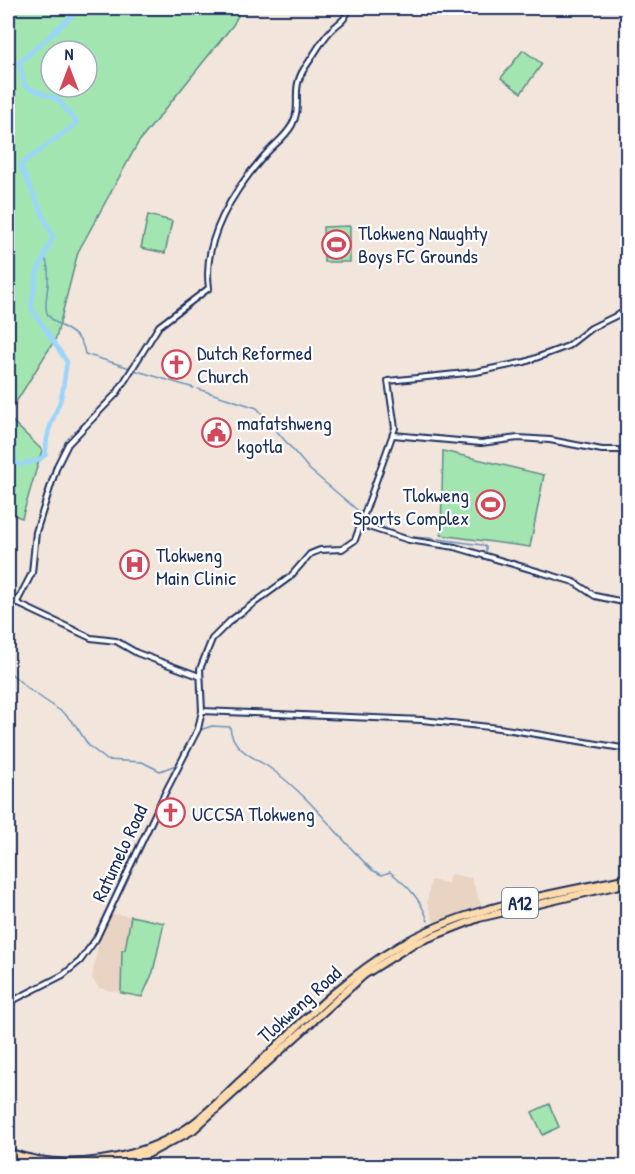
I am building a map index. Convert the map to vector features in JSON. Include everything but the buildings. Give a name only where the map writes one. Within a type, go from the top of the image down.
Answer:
[{"type":"main road","name":"Tlokweng Road","points":[[8,1155],[49,1161],[95,1160],[126,1155],[171,1136],[206,1112],[315,1012],[319,1001],[335,993],[377,959],[439,926],[567,892],[583,883],[604,883],[627,878]]},
{"type":"main road","name":"Tlokweng Road","points":[[89,1167],[148,1154],[193,1130],[364,975],[413,944],[479,918],[627,883]]},
{"type":"main road","name":"Tlokweng Road","points":[[8,1155],[34,1164],[58,1167]]},
{"type":"street","points":[[17,602],[32,573],[36,532],[61,455],[76,434],[117,393],[159,326],[209,288],[212,254],[220,220],[255,165],[292,125],[298,107],[295,94],[297,81],[327,34],[345,20],[350,8]]},
{"type":"street","points":[[627,310],[591,328],[568,346],[525,362],[476,372],[388,381],[395,419],[393,435],[362,525],[410,540],[455,547],[574,582],[595,596],[627,603]]},
{"type":"street","points":[[393,435],[482,443],[518,438],[550,440],[602,450],[627,450]]},
{"type":"street","name":"Ratumelo Road","points":[[8,1003],[54,981],[80,961],[90,950],[198,729],[202,711],[200,669],[212,639],[223,627],[290,577],[310,554],[350,545],[362,525]]},
{"type":"street","points":[[8,599],[91,638],[116,641],[137,653],[199,676]]},
{"type":"street","points":[[192,674],[200,669]]},
{"type":"street","points":[[202,711],[317,713],[422,720],[499,728],[627,749]]},
{"type":"shaded area","points":[[450,874],[471,878],[481,905],[434,923],[427,902],[431,880],[448,883]]},
{"type":"shaded area","points":[[111,914],[131,916],[125,950],[122,950],[121,993],[99,988],[92,978],[99,940]]},
{"type":"green space","points":[[8,8],[242,8],[233,25],[138,143],[78,252],[56,338],[8,415]]},
{"type":"green space","points":[[523,50],[542,64],[521,93],[501,78]]},
{"type":"green space","points":[[148,215],[172,221],[165,253],[141,248]]},
{"type":"green space","name":"Tlokweng Naughty Boys FC Grounds","points":[[350,226],[350,262],[324,262],[323,227]]},
{"type":"green space","points":[[8,417],[42,450],[22,518],[8,513]]},
{"type":"green space","name":"Tlokweng Sports Complex","points":[[443,451],[544,475],[530,547],[441,535]]},
{"type":"green space","points":[[131,916],[164,923],[153,972],[142,997],[121,993],[122,950],[125,950]]},
{"type":"green space","points":[[549,1104],[559,1127],[543,1135],[532,1112]]},
{"type":"waterway","points":[[8,429],[14,443],[14,461],[20,465],[39,460],[46,454],[48,434],[61,399],[67,362],[31,308],[37,273],[53,237],[20,165],[77,123],[58,100],[25,86],[19,63],[81,8]]},
{"type":"waterway","points":[[44,256],[48,272],[46,304],[48,315],[75,334],[85,354],[130,368]]},
{"type":"waterway","points":[[134,370],[194,388]]},
{"type":"waterway","points":[[198,389],[257,408],[310,470],[362,514]]},
{"type":"waterway","points":[[367,517],[399,533],[434,538]]},
{"type":"waterway","points":[[438,539],[482,545],[486,547],[486,554]]},
{"type":"waterway","points":[[8,671],[31,691]]},
{"type":"waterway","points":[[33,692],[65,714],[89,746],[107,760],[142,762],[160,771],[176,765],[196,729]]},
{"type":"waterway","points":[[200,730],[212,726],[230,727],[239,747],[298,791],[372,870],[382,875],[390,872],[408,888],[422,906],[428,921]]},
{"type":"place","name":"Tlokweng Naughty Boys FC Grounds","points":[[337,244]]},
{"type":"place","name":"Dutch Reformed Church","points":[[176,364]]},
{"type":"place","name":"mafatshweng kgotla","points":[[216,433]]},
{"type":"place","name":"Tlokweng Sports Complex","points":[[490,505]]},
{"type":"place","name":"Tlokweng Main Clinic","points":[[135,565]]},
{"type":"place","name":"UCCSA Tlokweng","points":[[171,813]]}]
